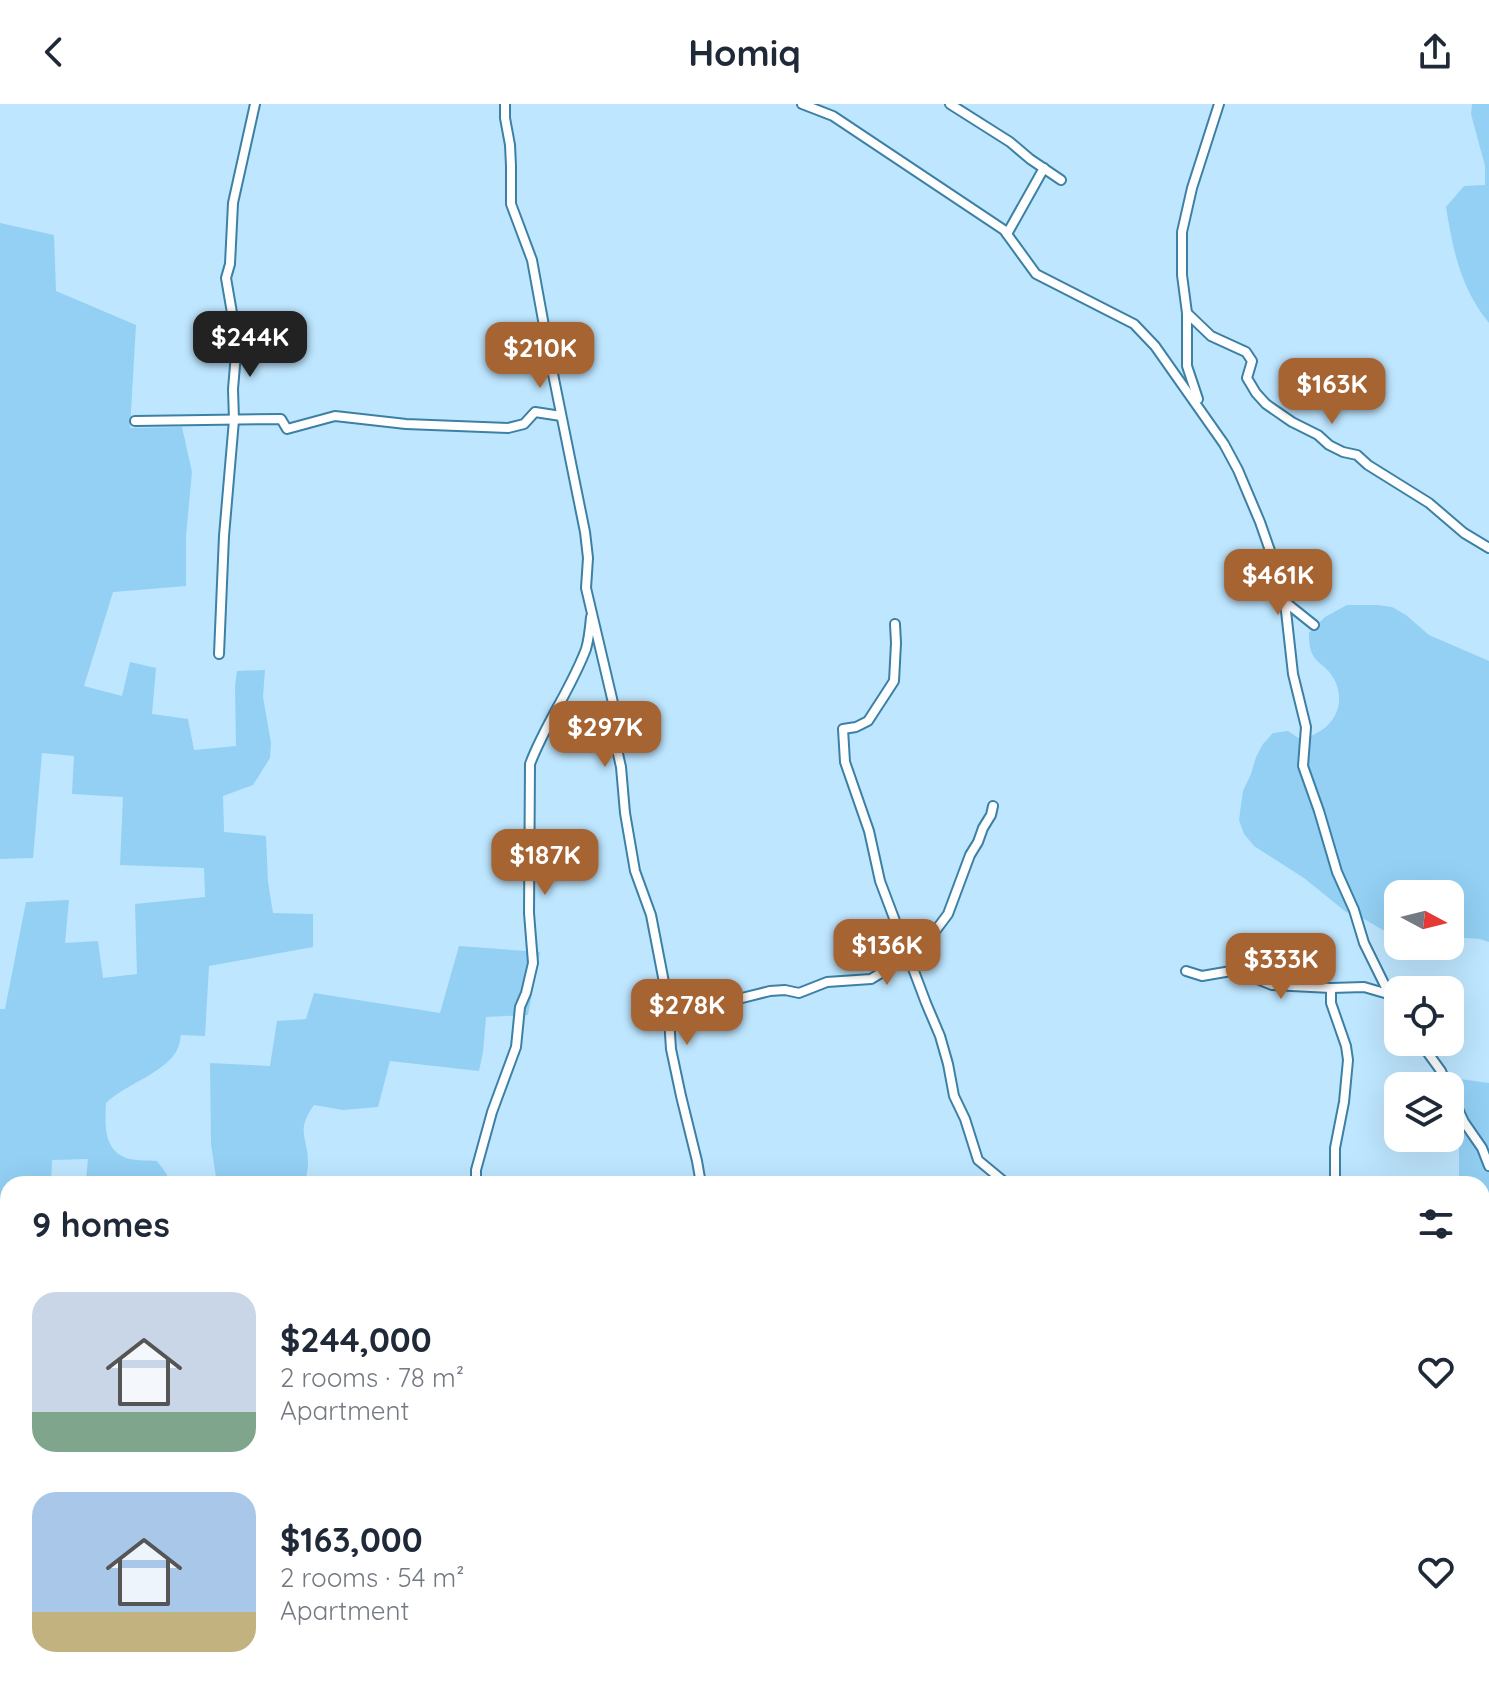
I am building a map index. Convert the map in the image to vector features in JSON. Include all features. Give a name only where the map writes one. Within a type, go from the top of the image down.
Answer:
[{"type":"street","points":[[219,654],[237,342],[226,278],[230,264],[233,203],[255,104]]},
{"type":"street","points":[[505,104],[510,145],[511,204],[532,260],[585,532],[588,558],[585,581],[614,707],[616,745],[635,871],[651,915],[668,1003],[671,1049],[700,1176]]},
{"type":"street","points":[[802,104],[833,116],[1004,230],[1036,274],[1134,324],[1155,346],[1224,444],[1249,493],[1282,585],[1293,674],[1306,727],[1303,766],[1337,872],[1364,943],[1384,984]]},
{"type":"street","points":[[950,104],[1010,142],[1061,180]]},
{"type":"street","points":[[1202,411],[1187,366],[1182,232],[1192,188],[1219,104]]},
{"type":"street","points":[[1007,234],[1044,168]]},
{"type":"street","points":[[1187,313],[1211,336],[1246,352],[1252,361],[1247,378],[1266,404],[1329,445],[1357,455],[1489,548]]},
{"type":"street","points":[[135,421],[281,419],[287,429],[335,416],[406,424],[508,428],[524,424],[535,412],[561,416]]},
{"type":"street","points":[[1284,601],[1314,625]]},
{"type":"street","points":[[476,1176],[492,1112],[516,1047],[520,1007],[533,963],[529,883],[530,764],[587,647],[592,613]]},
{"type":"street","points":[[895,624],[894,681],[868,721],[843,729],[845,762],[869,831],[880,881],[940,1036],[954,1096],[978,1160],[997,1176]]},
{"type":"street","points":[[668,1003],[742,998],[770,991],[799,993],[827,982],[871,979],[909,956],[930,938],[948,914],[993,806]]},
{"type":"street","points":[[1186,971],[1202,976],[1231,971],[1272,985],[1364,987],[1384,993]]},
{"type":"street","points":[[1331,988],[1331,1003],[1348,1060],[1335,1148],[1335,1176]]},
{"type":"street","points":[[1464,1122],[1482,1148],[1489,1166]]},
{"type":"shaded area","points":[[1472,104],[1489,104],[1489,323],[1464,282],[1446,207],[1464,186],[1485,185],[1485,166],[1471,114]]},
{"type":"shaded area","points":[[0,223],[54,235],[56,291],[136,325],[130,428],[182,427],[192,472],[186,536],[186,586],[113,592],[84,686],[122,696],[130,662],[156,668],[152,714],[188,719],[194,750],[236,746],[237,671],[265,670],[263,697],[271,743],[270,758],[253,785],[223,796],[224,832],[266,836],[273,913],[313,914],[313,947],[209,966],[205,1036],[181,1035],[178,1048],[165,1064],[106,1103],[108,1137],[115,1150],[130,1159],[157,1161],[167,1176],[86,1176],[88,1159],[52,1160],[51,1176],[0,1176],[0,1009],[5,1009],[26,902],[69,900],[65,943],[98,941],[103,978],[137,974],[135,904],[205,897],[204,868],[120,865],[123,797],[72,794],[74,756],[42,753],[33,858],[0,859]]},
{"type":"shaded area","points":[[1347,605],[1392,607],[1429,635],[1489,661],[1489,942],[1464,938],[1464,880],[1384,880],[1384,931],[1346,912],[1304,878],[1254,846],[1244,834],[1239,820],[1243,791],[1263,744],[1273,733],[1288,731],[1300,739],[1310,736],[1326,727],[1337,712],[1339,694],[1336,683],[1314,657],[1309,644],[1309,633],[1325,617]]},
{"type":"shaded area","points":[[459,946],[540,952],[528,1015],[486,1017],[479,1071],[390,1061],[378,1107],[343,1110],[314,1105],[304,1128],[308,1163],[306,1176],[216,1176],[211,1144],[210,1063],[270,1066],[277,1021],[306,1019],[314,993],[440,1013]]},
{"type":"shaded area","points":[[1464,1080],[1489,1083],[1489,1176],[1459,1176],[1459,1152],[1464,1152]]}]
